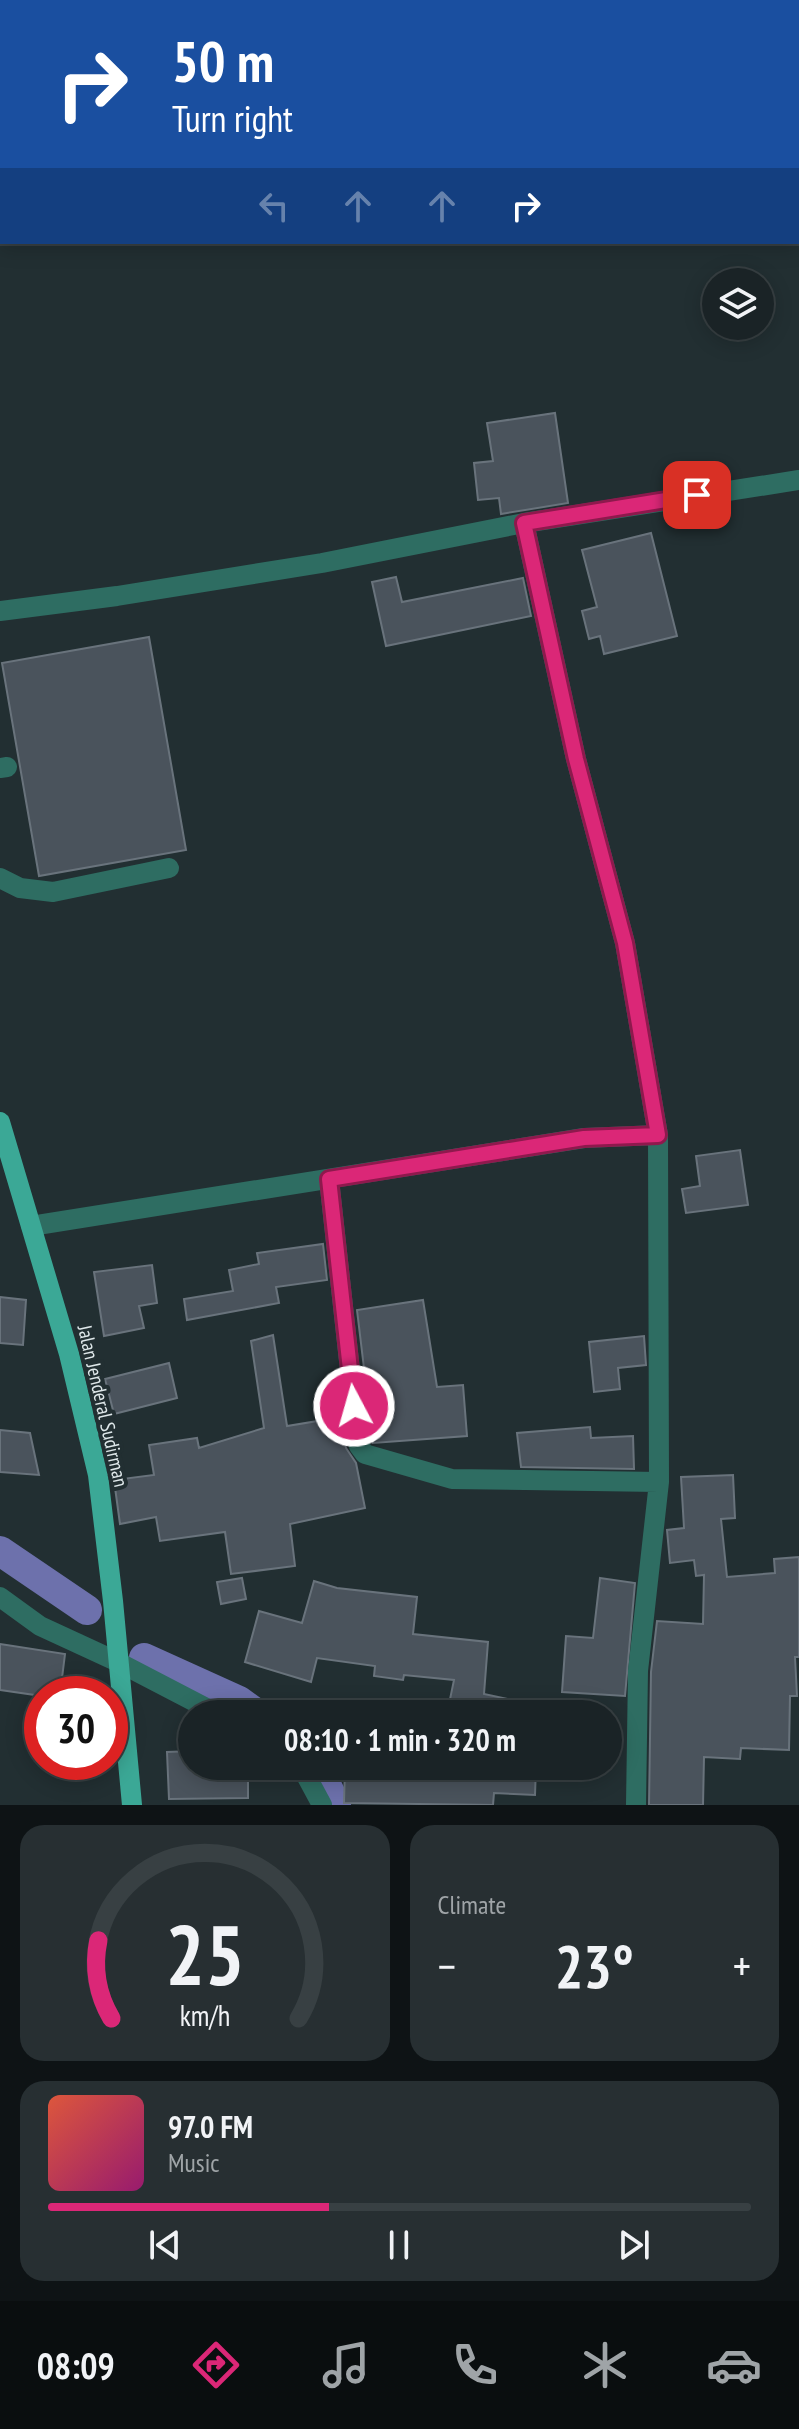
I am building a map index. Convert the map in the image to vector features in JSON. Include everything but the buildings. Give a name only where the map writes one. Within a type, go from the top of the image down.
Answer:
[{"type":"main road","name":"Jalan Jenderal Sudirman","points":[[0,1122],[69,1354],[98,1475],[132,1805]]},
{"type":"street","points":[[0,611],[117,596],[322,563],[524,523],[799,480]]},
{"type":"street","points":[[524,523],[576,759],[625,943],[658,1135],[659,1482],[638,1671],[636,1805]]},
{"type":"street","points":[[0,878],[20,888],[53,892],[169,868]]},
{"type":"street","points":[[31,1226],[584,1138],[658,1135]]},
{"type":"street","points":[[329,1179],[359,1446],[365,1454],[452,1479],[659,1482]]},
{"type":"street","points":[[0,1597],[40,1626],[118,1657],[193,1700]]},
{"type":"street","points":[[309,1780],[322,1805]]},
{"type":"waterway","points":[[0,1551],[87,1610]]},
{"type":"waterway","points":[[144,1658],[237,1700]]},
{"type":"waterway","points":[[324,1780],[336,1805]]},
{"type":"route","points":[[354,1406],[329,1179],[584,1138],[658,1135],[625,943],[576,759],[524,523],[697,495]]}]
